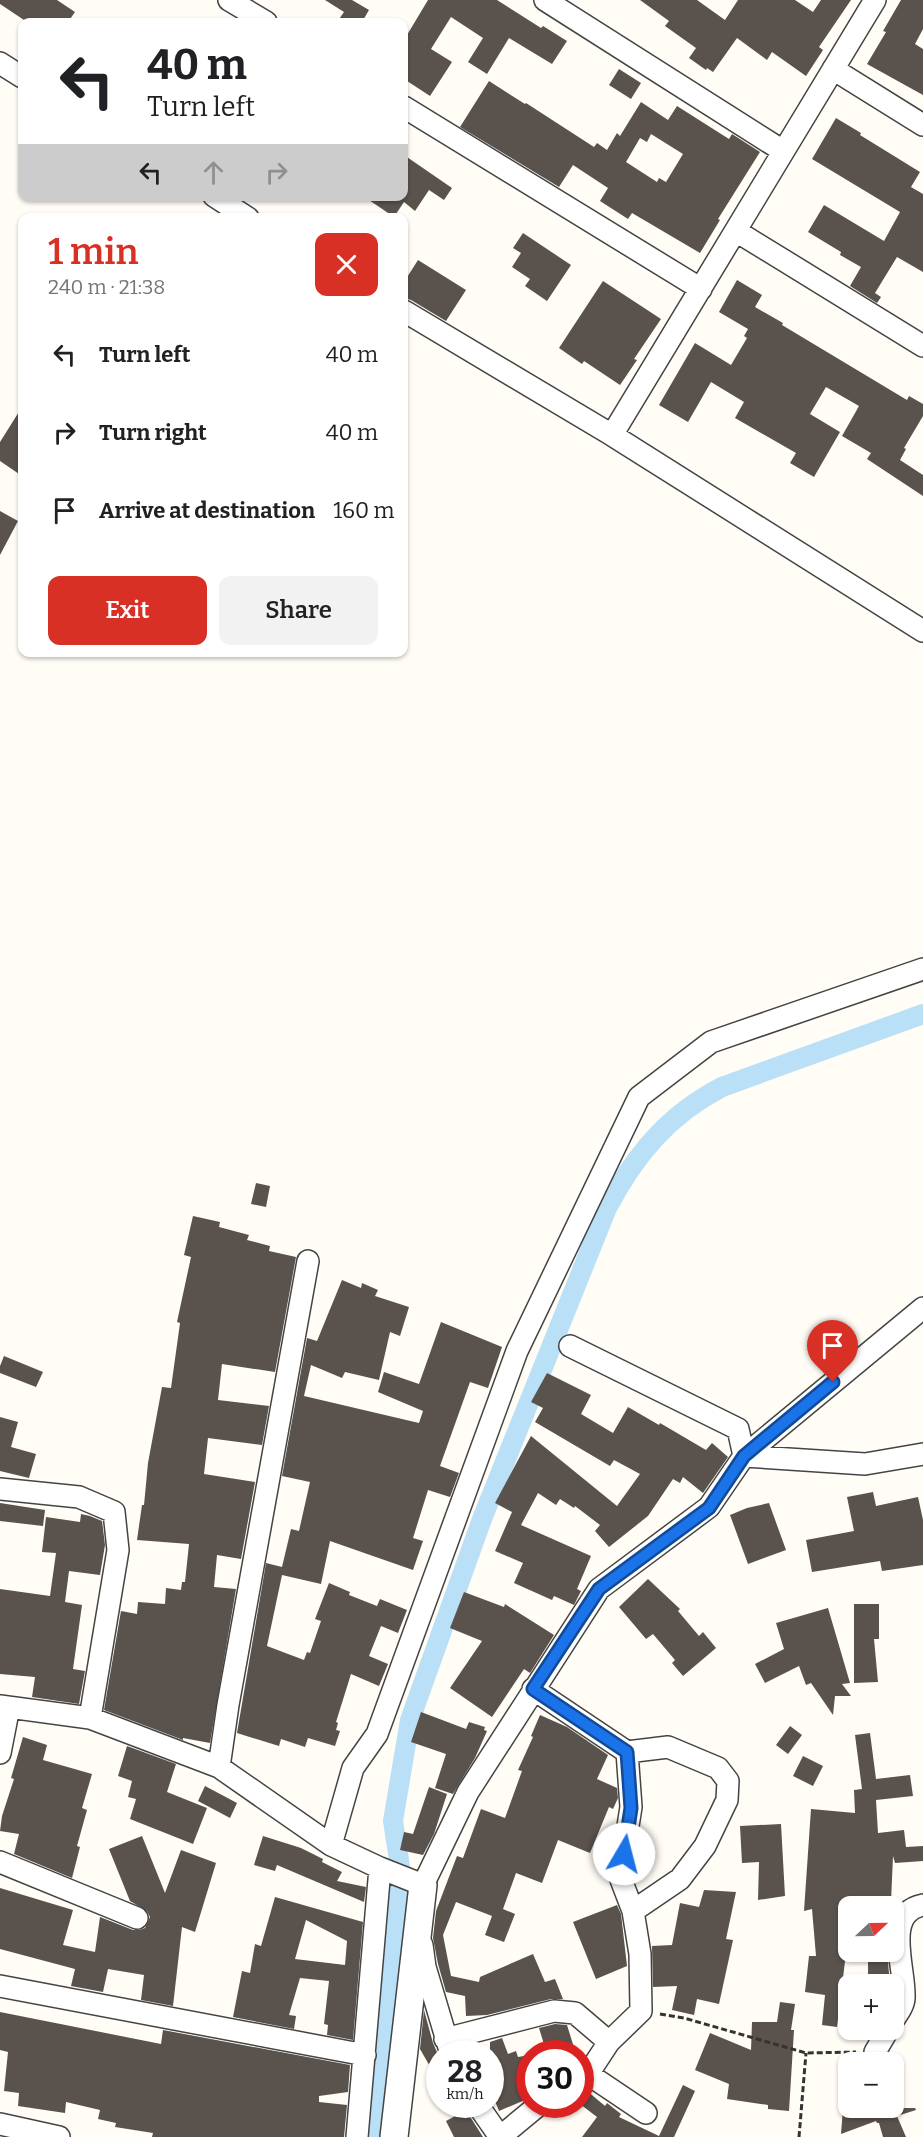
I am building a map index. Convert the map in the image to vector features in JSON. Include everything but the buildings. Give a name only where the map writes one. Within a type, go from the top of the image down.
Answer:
[{"type":"street","points":[[229,0],[259,18]]},
{"type":"street","points":[[545,0],[783,151]]},
{"type":"street","points":[[612,435],[875,0]]},
{"type":"street","points":[[0,63],[18,74]]},
{"type":"street","points":[[833,69],[923,125]]},
{"type":"street","points":[[408,109],[701,289]]},
{"type":"street","points":[[222,201],[240,213]]},
{"type":"street","points":[[736,231],[923,346]]},
{"type":"street","points":[[408,313],[612,435],[923,631]]},
{"type":"street","points":[[331,1845],[353,1768],[377,1734],[517,1351],[639,1097],[711,1042],[923,969]]},
{"type":"street","points":[[219,1767],[228,1705],[308,1261]]},
{"type":"street","points":[[446,2040],[425,1967],[413,1881],[533,1689],[599,1589],[709,1508],[744,1456],[923,1308]]},
{"type":"street","points":[[570,1346],[738,1429],[744,1456]]},
{"type":"street","points":[[744,1456],[865,1464],[923,1454]]},
{"type":"street","points":[[0,1489],[79,1497],[114,1512],[118,1550],[90,1718]]},
{"type":"street","points":[[533,1689],[627,1752],[668,1748],[718,1768],[728,1781],[727,1800],[705,1846],[680,1879],[633,1911]]},
{"type":"street","points":[[0,1753],[5,1706],[90,1718],[219,1767],[331,1845],[413,1881]]},
{"type":"street","points":[[594,2062],[609,2042],[641,2011],[640,1953],[633,1911],[620,1876],[631,1808],[627,1752]]},
{"type":"street","points":[[0,1862],[137,1918]]},
{"type":"street","points":[[357,2137],[380,1868]]},
{"type":"street","points":[[902,1974],[898,1934],[904,1915],[914,1906],[923,1905]]},
{"type":"street","points":[[394,2137],[418,1917]]},
{"type":"street","points":[[0,1986],[365,2055]]},
{"type":"street","points":[[466,2040],[554,2011],[575,2013],[609,2042]]},
{"type":"street","points":[[875,2052],[882,2040]]},
{"type":"street","points":[[594,2082],[646,2113]]},
{"type":"street","points":[[487,2118],[500,2137],[523,2118]]},
{"type":"street","points":[[0,2124],[58,2137]]},
{"type":"path","points":[[641,2011],[684,2018],[806,2053],[838,2053]]},
{"type":"path","points":[[799,2137],[806,2053]]},
{"type":"waterway","points":[[373,2137],[394,1956],[400,1867],[393,1821],[410,1720],[482,1519],[607,1208],[641,1154],[669,1124],[703,1098],[722,1087],[923,1014]]},
{"type":"route","points":[[624,1854],[631,1808],[627,1752],[533,1689],[599,1589],[709,1508],[744,1456],[833,1382]]}]
